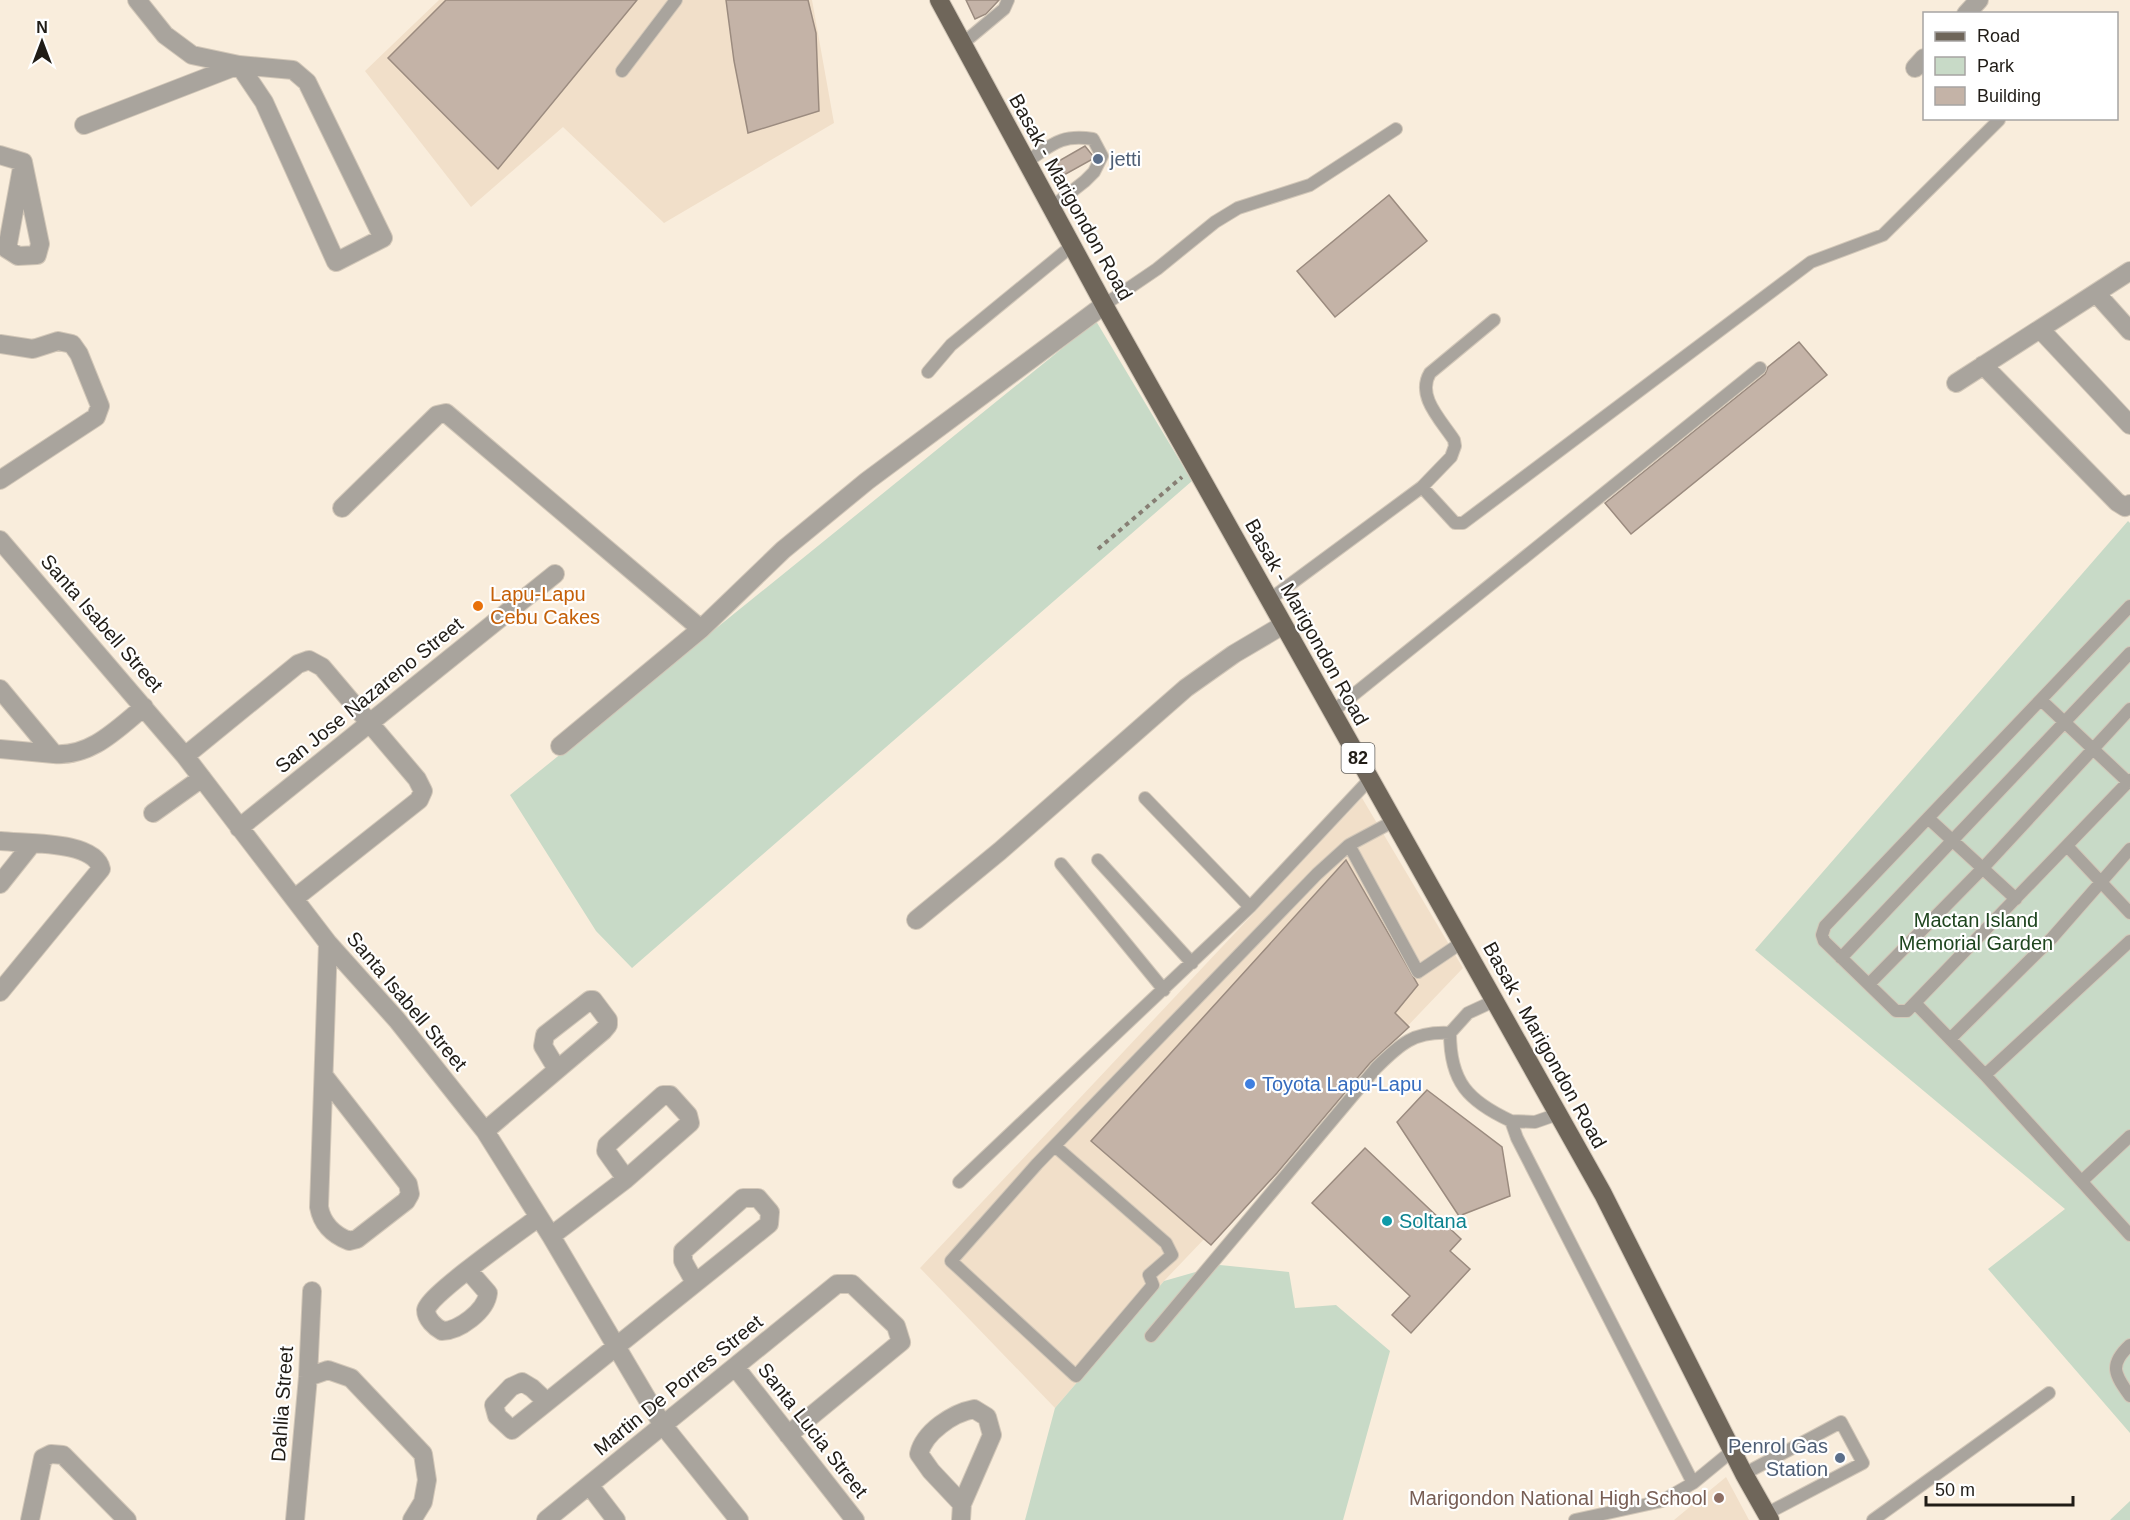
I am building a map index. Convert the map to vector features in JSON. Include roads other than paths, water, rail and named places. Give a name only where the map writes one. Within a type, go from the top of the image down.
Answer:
[{"type":"main road","name":"Basak - Marigondon Road","points":[[939,0],[1194,467],[1603,1194],[1732,1451],[1768,1517]]},
{"type":"street","points":[[137,0],[165,35],[192,55],[239,65],[293,70],[307,82],[383,238],[336,262],[264,102],[239,65]]},
{"type":"street","points":[[1968,12],[1979,0]]},
{"type":"street","points":[[84,125],[239,65]]},
{"type":"street","points":[[0,155],[23,162]]},
{"type":"street","points":[[1956,383],[2130,271]]},
{"type":"street","points":[[2096,293],[2130,331]]},
{"type":"street","points":[[560,746],[701,629],[783,550],[867,481],[1104,305]]},
{"type":"street","points":[[2040,329],[2130,426]]},
{"type":"street","points":[[0,344],[33,349],[58,341],[72,344],[79,354],[100,406],[96,417],[0,480]]},
{"type":"street","points":[[1983,365],[2117,502],[2125,507],[2130,504]]},
{"type":"street","points":[[342,508],[437,415],[446,413],[701,629]]},
{"type":"street","name":"Santa Isabell Street","points":[[0,540],[185,756],[328,943],[397,1020],[484,1131],[551,1236],[662,1424],[739,1520]]},
{"type":"street","name":"San Jose Nazareno Street","points":[[239,828],[555,574]]},
{"type":"street","points":[[916,920],[1000,851],[1186,688],[1234,654],[1283,625]]},
{"type":"street","points":[[185,756],[298,664],[309,660],[322,667],[417,779],[423,791],[419,800],[295,898]]},
{"type":"street","points":[[0,689],[54,754]]},
{"type":"street","points":[[0,749],[71,755],[98,744],[144,707]]},
{"type":"street","points":[[153,813],[202,778]]},
{"type":"street","points":[[0,841],[69,846],[90,853],[100,863],[101,869],[95,880],[0,992]]},
{"type":"street","points":[[0,884],[31,845]]},
{"type":"street","points":[[324,1076],[408,1184],[410,1194],[406,1201],[366,1233],[349,1242],[337,1236],[321,1218],[319,1207],[328,943]]},
{"type":"street","points":[[484,1131],[556,1069]]},
{"type":"street","points":[[551,1236],[626,1179],[690,1123],[688,1115],[670,1095],[663,1095],[607,1145],[606,1151],[626,1179]]},
{"type":"street","points":[[547,1402],[694,1281],[769,1224],[770,1212],[758,1198],[743,1198],[683,1251],[683,1261],[694,1281]]},
{"type":"street","points":[[468,1270],[539,1217]]},
{"type":"street","name":"Martin De Porres Street","points":[[546,1520],[837,1284],[852,1284],[896,1326],[901,1342],[788,1435]]},
{"type":"street","name":"Dahlia Street","points":[[295,1520],[308,1377],[312,1291]]},
{"type":"street","name":"Santa Lucia Street","points":[[736,1368],[855,1520]]},
{"type":"street","points":[[308,1377],[328,1370],[351,1378],[423,1454],[427,1480],[423,1502],[412,1520]]},
{"type":"street","points":[[974,1409],[987,1417],[992,1435],[962,1512],[919,1454],[921,1444],[956,1413],[974,1409]]},
{"type":"street","points":[[30,1520],[43,1458],[51,1454],[63,1455],[127,1520]]},
{"type":"street","points":[[590,1486],[616,1520]]},
{"type":"lane","points":[[622,71],[676,0]]},
{"type":"lane","points":[[962,44],[1004,9],[1008,0]]},
{"type":"lane","points":[[1422,487],[1455,523],[1463,523],[1811,262],[1883,235],[1999,120]]},
{"type":"lane","points":[[1104,305],[1157,269],[1222,217],[1238,208],[1310,185],[1396,129]]},
{"type":"lane","points":[[1026,162],[1057,141],[1073,136],[1093,139],[1102,156],[1094,172],[1052,207]]},
{"type":"lane","points":[[928,372],[951,345],[1073,245]]},
{"type":"lane","points":[[1269,600],[1422,487],[1450,457],[1455,446],[1454,440],[1424,393],[1424,382],[1430,372],[1494,320]]},
{"type":"lane","points":[[1332,712],[1760,368]]},
{"type":"lane","points":[[2041,700],[2129,781],[1907,1011],[1896,1011],[1824,941],[1822,934],[1825,926],[2130,606]]},
{"type":"lane","points":[[1841,958],[2130,653]]},
{"type":"lane","points":[[1869,984],[1983,868],[2091,748],[2130,709]]},
{"type":"lane","points":[[958,1182],[1250,907],[1370,779]]},
{"type":"lane","points":[[1145,798],[1250,907]]},
{"type":"lane","points":[[1928,818],[2016,898]]},
{"type":"lane","points":[[1056,1147],[1166,1243],[1172,1255],[1149,1275],[1153,1285],[1076,1376],[951,1261],[1056,1147],[1317,874],[1349,845],[1392,822]]},
{"type":"lane","points":[[1349,845],[1418,972],[1461,943]]},
{"type":"lane","points":[[2067,846],[2099,883],[2129,910]]},
{"type":"lane","points":[[1950,1039],[2052,938],[2130,849]]},
{"type":"lane","points":[[1098,860],[1192,963]]},
{"type":"lane","points":[[1061,864],[1164,990]]},
{"type":"lane","points":[[1985,1075],[2130,941]]},
{"type":"lane","points":[[1494,1001],[1468,1013],[1450,1033],[1449,1056],[1457,1078],[1475,1100],[1491,1112],[1511,1121],[1535,1122],[1558,1114]]},
{"type":"lane","points":[[1915,1003],[1985,1075],[2130,1235]]},
{"type":"lane","points":[[1151,1336],[1376,1068],[1394,1050],[1413,1038],[1431,1032],[1450,1033]]},
{"type":"lane","points":[[1511,1121],[1692,1483]]},
{"type":"lane","points":[[2082,1181],[2130,1136]]},
{"type":"lane","points":[[2130,1346],[2122,1353],[2116,1365],[2116,1377],[2130,1396]]},
{"type":"lane","points":[[1873,1520],[2049,1393]]},
{"type":"lane","points":[[1744,1474],[1841,1422],[1863,1463],[1768,1517]]},
{"type":"lane","points":[[1575,1520],[1662,1501],[1692,1483],[1732,1451]]},
{"type":"place","name":"jetti","points":[[1098,159]]},
{"type":"place","name":"Lapu-Lapu Cebu Cakes","points":[[478,606]]},
{"type":"place","name":"Toyota Lapu-Lapu","points":[[1250,1084]]},
{"type":"place","name":"Soltana","points":[[1387,1221]]},
{"type":"place","name":"Penrol Gas Station","points":[[1840,1458]]},
{"type":"place","name":"Marigondon National High School","points":[[1719,1498]]},
{"type":"park label","name":"Mactan Island Memorial Garden","points":[[1976,932]]}]
